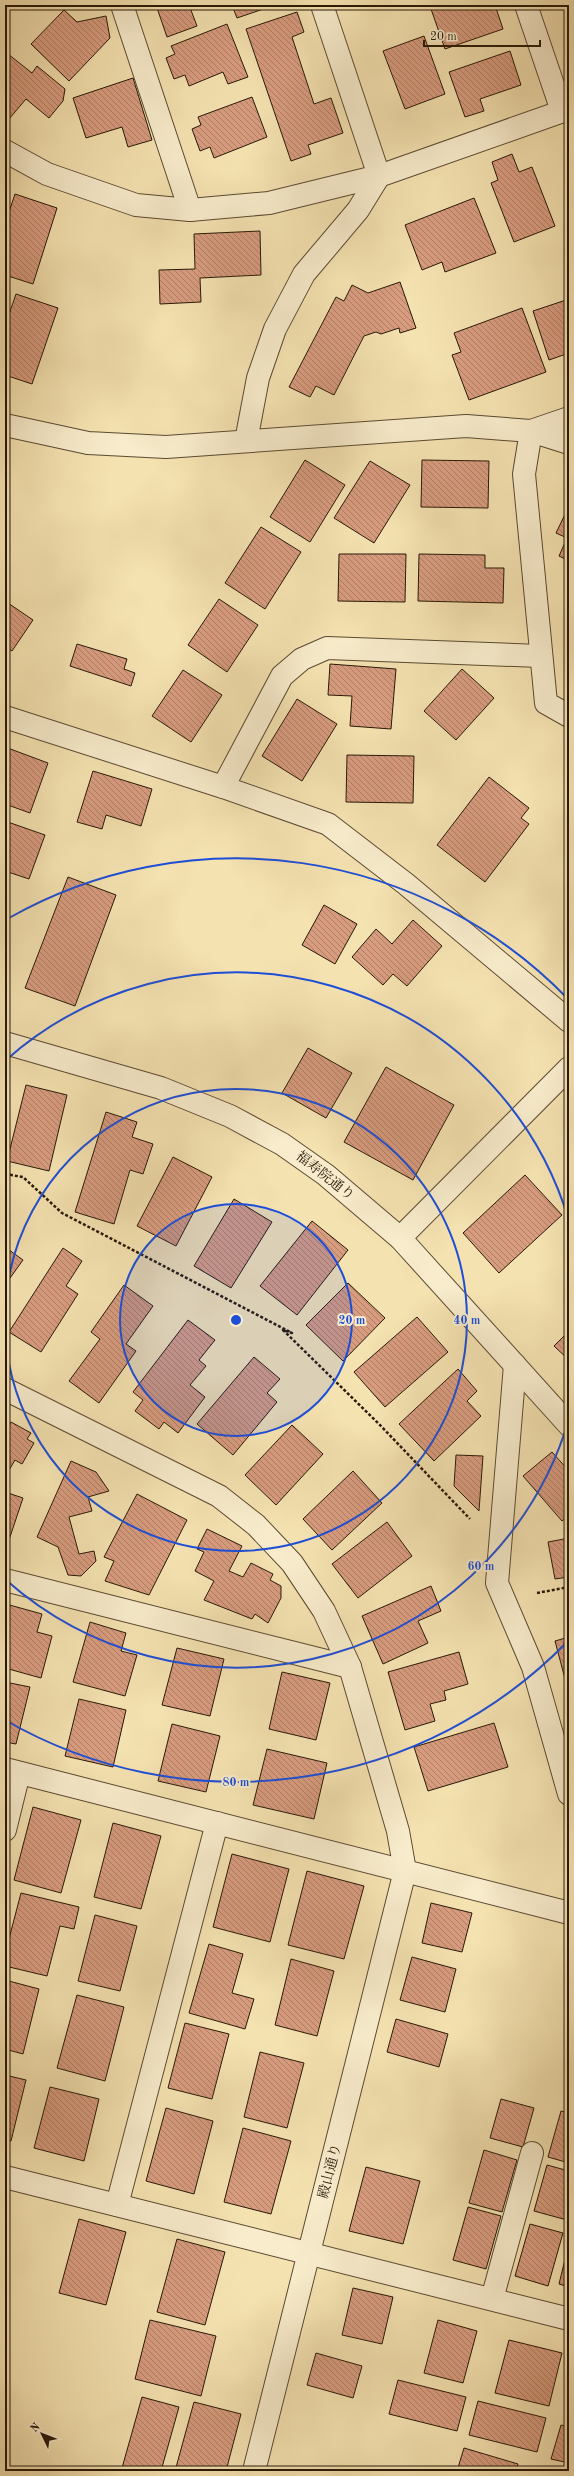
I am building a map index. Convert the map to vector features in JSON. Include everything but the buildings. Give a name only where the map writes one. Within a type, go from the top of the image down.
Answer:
[{"type":"street","points":[[122,5],[190,210]]},
{"type":"street","points":[[322,5],[379,176]]},
{"type":"street","points":[[5,151],[47,174],[136,204],[190,210],[269,203],[379,176],[565,110],[526,5]]},
{"type":"street","points":[[246,441],[258,378],[274,329],[304,274],[358,210],[379,176]]},
{"type":"street","points":[[531,431],[569,418]]},
{"type":"street","points":[[5,425],[88,443],[166,447],[466,426],[531,431],[569,443]]},
{"type":"street","points":[[531,431],[524,474],[540,656],[546,702],[569,716]]},
{"type":"street","points":[[223,787],[282,676],[302,659],[327,648],[540,656]]},
{"type":"street","points":[[5,717],[223,787],[328,824],[406,884],[569,1021]]},
{"type":"street","name":"福寿院通り","points":[[5,1044],[161,1088],[230,1116],[282,1144],[326,1174],[400,1238],[569,1425]]},
{"type":"street","points":[[400,1238],[569,1068]]},
{"type":"street","points":[[515,1365],[496,1583],[533,1667],[569,1794]]},
{"type":"street","points":[[5,1388],[218,1496],[256,1525],[292,1563],[324,1612],[350,1667],[398,1831],[405,1871]]},
{"type":"street","points":[[5,1580],[350,1667]]},
{"type":"street","points":[[5,1830],[12,1771],[569,1913]]},
{"type":"street","points":[[117,2205],[217,1823]]},
{"type":"street","name":"殿山通り","points":[[254,2471],[405,1871]]},
{"type":"street","points":[[492,2300],[532,2153]]},
{"type":"street","points":[[5,2177],[569,2319]]},
{"type":"path","points":[[5,1174],[23,1177],[62,1213],[292,1333],[283,1330],[379,1424],[499,1550]]},
{"type":"path","points":[[533,1587],[536,1593],[569,1587]]}]
